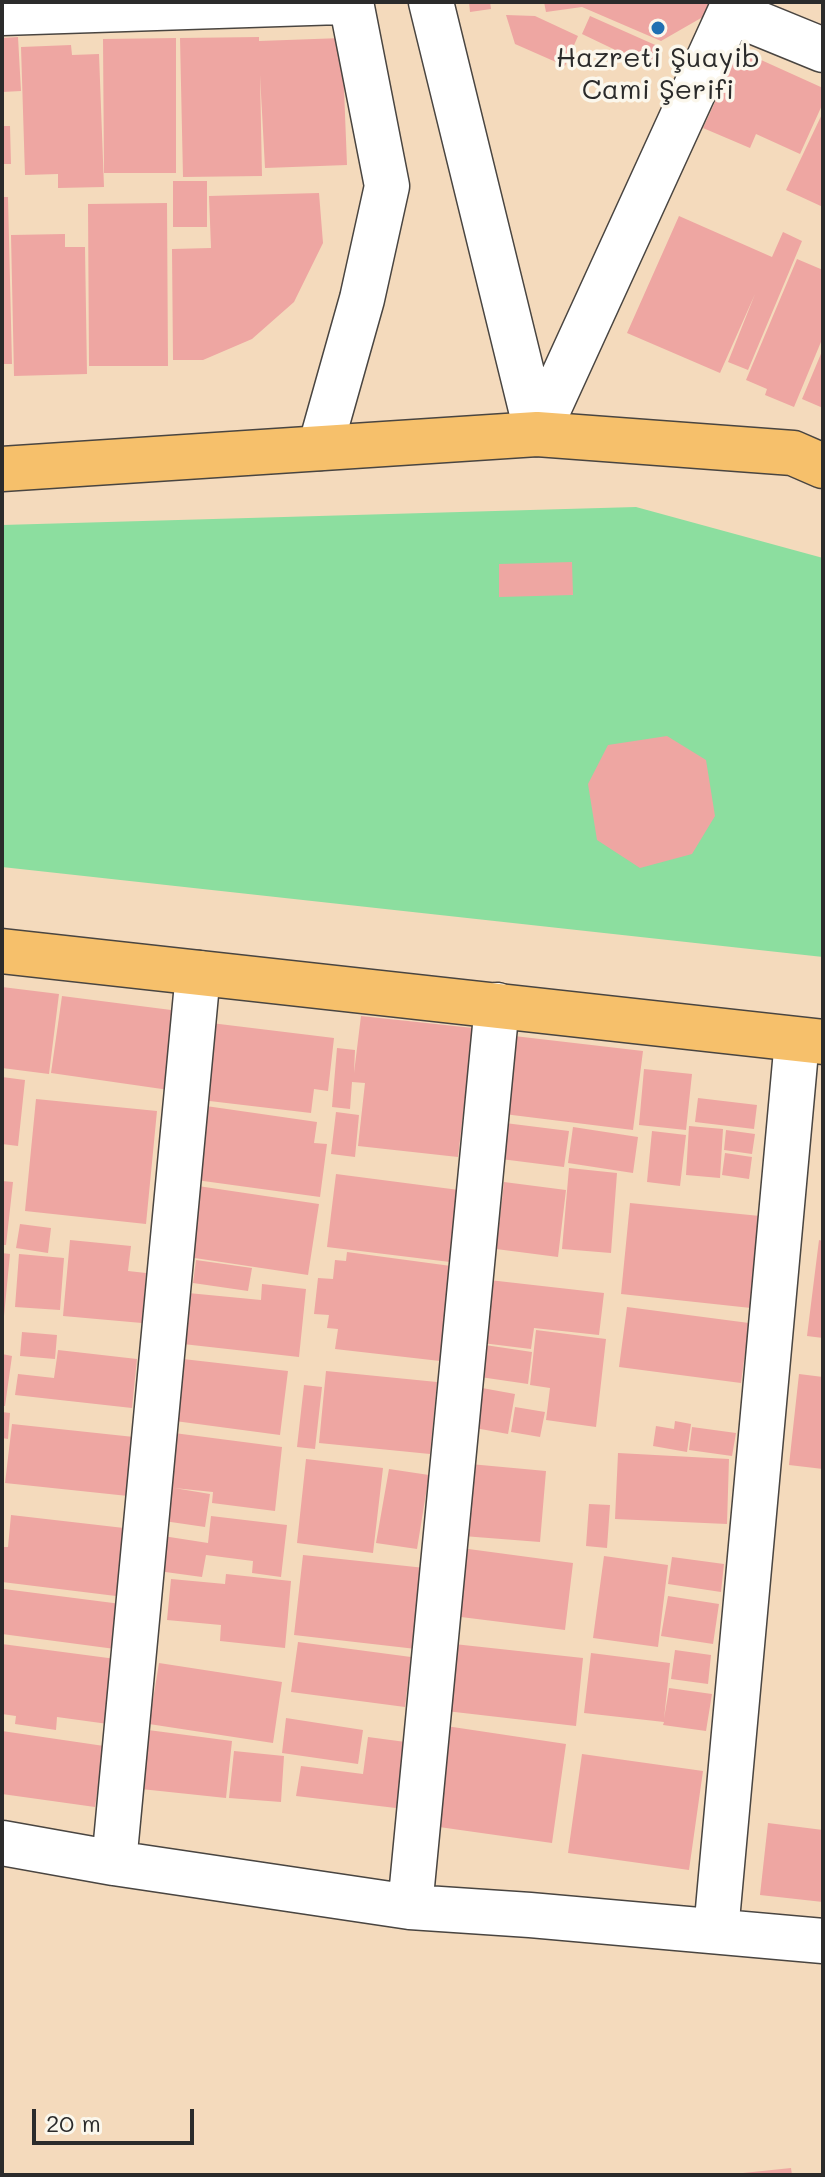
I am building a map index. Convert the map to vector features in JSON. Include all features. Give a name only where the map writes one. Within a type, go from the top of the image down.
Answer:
[{"type":"main road","points":[[2,469],[537,434],[793,453],[823,466]]},
{"type":"main road","points":[[2,951],[810,1041]]},
{"type":"street","points":[[2,13],[341,2]]},
{"type":"street","points":[[320,448],[362,299],[387,186],[351,2]]},
{"type":"street","points":[[431,2],[537,434]]},
{"type":"street","points":[[537,434],[734,7],[823,50]]},
{"type":"street","points":[[114,1863],[198,973]]},
{"type":"street","points":[[410,1907],[497,1005]]},
{"type":"street","points":[[716,1931],[810,1041]]},
{"type":"street","points":[[2,1843],[114,1863],[410,1907],[823,1941]]},
{"type":"green space","points":[[636,507],[823,558],[823,957],[2,867],[2,525]]},
{"type":"building","points":[[469,2],[490,2],[491,9],[470,12]]},
{"type":"building","name":"Hazreti Şuayib Cami Şerifi","points":[[544,2],[713,2],[708,14],[661,41],[582,7],[546,12]]},
{"type":"building","points":[[506,15],[535,16],[578,36],[565,66],[515,44]]},
{"type":"building","points":[[590,16],[662,48],[653,68],[582,34]]},
{"type":"building","points":[[18,37],[21,91],[2,92],[2,38]]},
{"type":"building","points":[[259,37],[259,41],[342,38],[347,165],[265,168],[260,75],[262,176],[183,177],[180,38]]},
{"type":"building","points":[[176,38],[176,173],[104,173],[103,39]]},
{"type":"building","points":[[71,45],[72,55],[99,54],[104,187],[58,188],[58,174],[25,175],[21,47]]},
{"type":"building","points":[[739,50],[823,88],[823,103],[800,154],[756,134],[750,148],[703,128]]},
{"type":"building","points":[[823,112],[823,207],[786,190]]},
{"type":"building","points":[[2,126],[10,126],[11,164],[2,164]]},
{"type":"building","points":[[173,181],[207,181],[207,227],[173,227]]},
{"type":"building","points":[[319,193],[323,243],[294,302],[252,339],[203,360],[173,360],[172,249],[211,248],[209,196]]},
{"type":"building","points":[[2,197],[8,197],[12,364],[2,364]]},
{"type":"building","points":[[167,203],[168,366],[89,366],[88,204]]},
{"type":"building","points":[[679,216],[772,257],[783,232],[802,241],[748,370],[728,362],[755,294],[720,373],[627,333]]},
{"type":"building","points":[[65,234],[65,247],[85,247],[87,374],[14,376],[11,235]]},
{"type":"building","points":[[797,259],[823,270],[823,337],[794,407],[765,395],[767,389],[746,380]]},
{"type":"building","points":[[823,349],[823,408],[802,399]]},
{"type":"building","points":[[572,562],[573,595],[499,597],[499,564]]},
{"type":"building","points":[[667,736],[706,760],[715,816],[692,854],[640,868],[597,840],[588,784],[608,745]]},
{"type":"building","points":[[2,987],[59,994],[49,1074],[2,1068]]},
{"type":"building","points":[[62,996],[179,1011],[169,1090],[51,1073]]},
{"type":"building","points":[[361,1016],[473,1028],[458,1157],[358,1146],[365,1083],[352,1082],[350,1109],[332,1107],[337,1048],[355,1050],[354,1073]]},
{"type":"building","points":[[211,1023],[334,1038],[328,1091],[314,1089],[311,1113],[201,1100]]},
{"type":"building","points":[[514,1036],[643,1051],[633,1130],[504,1114]]},
{"type":"building","points":[[644,1069],[692,1074],[686,1130],[639,1125]]},
{"type":"building","points":[[2,1077],[25,1080],[18,1146],[2,1144]]},
{"type":"building","points":[[698,1098],[757,1105],[754,1129],[695,1122]]},
{"type":"building","points":[[36,1099],[157,1111],[146,1224],[25,1211]]},
{"type":"building","points":[[206,1106],[317,1122],[314,1143],[327,1144],[320,1197],[196,1180]]},
{"type":"building","points":[[336,1112],[359,1115],[355,1157],[331,1154]]},
{"type":"building","points":[[505,1123],[569,1131],[564,1167],[501,1159]]},
{"type":"building","points":[[689,1126],[723,1129],[720,1178],[686,1175]]},
{"type":"building","points":[[573,1127],[638,1137],[633,1173],[568,1163]]},
{"type":"building","points":[[726,1130],[755,1134],[752,1154],[724,1150]]},
{"type":"building","points":[[652,1131],[686,1135],[680,1186],[647,1182]]},
{"type":"building","points":[[725,1153],[752,1157],[749,1179],[722,1175]]},
{"type":"building","points":[[569,1168],[617,1173],[611,1253],[562,1249]]},
{"type":"building","points":[[336,1174],[459,1190],[450,1262],[327,1247]]},
{"type":"building","points":[[2,1181],[13,1182],[6,1245],[2,1245]]},
{"type":"building","points":[[504,1182],[566,1190],[558,1257],[496,1249]]},
{"type":"building","points":[[198,1186],[319,1204],[308,1275],[188,1257]]},
{"type":"building","points":[[630,1203],[760,1216],[751,1308],[621,1294]]},
{"type":"building","points":[[20,1224],[51,1228],[48,1253],[16,1248]]},
{"type":"building","points":[[70,1240],[131,1246],[128,1271],[146,1273],[142,1323],[63,1316]]},
{"type":"building","points":[[819,1240],[823,1241],[823,1338],[807,1336]]},
{"type":"building","points":[[347,1252],[451,1266],[440,1361],[335,1349],[338,1329],[327,1328],[329,1315],[314,1314],[318,1278],[333,1279],[335,1260],[346,1261]]},
{"type":"building","points":[[2,1253],[10,1254],[4,1316],[2,1316]]},
{"type":"building","points":[[19,1254],[64,1258],[60,1310],[15,1307]]},
{"type":"building","points":[[196,1260],[252,1268],[248,1291],[193,1283]]},
{"type":"building","points":[[489,1280],[604,1293],[599,1335],[534,1328],[531,1349],[482,1343]]},
{"type":"building","points":[[262,1284],[306,1289],[299,1357],[183,1344],[188,1293],[261,1300]]},
{"type":"building","points":[[627,1307],[749,1323],[741,1383],[619,1367]]},
{"type":"building","points":[[536,1330],[606,1339],[596,1427],[546,1420],[550,1388],[530,1385]]},
{"type":"building","points":[[22,1332],[57,1335],[55,1359],[20,1356]]},
{"type":"building","points":[[485,1345],[532,1352],[528,1384],[480,1377]]},
{"type":"building","points":[[58,1350],[137,1359],[132,1408],[15,1395],[18,1374],[54,1378]]},
{"type":"building","points":[[2,1354],[12,1356],[5,1406],[2,1406]]},
{"type":"building","points":[[183,1359],[288,1371],[280,1435],[175,1421]]},
{"type":"building","points":[[326,1371],[437,1382],[430,1454],[319,1443]]},
{"type":"building","points":[[799,1374],[823,1377],[823,1469],[789,1465]]},
{"type":"building","points":[[304,1385],[322,1387],[315,1449],[297,1447]]},
{"type":"building","points":[[482,1388],[515,1394],[508,1434],[475,1428]]},
{"type":"building","points":[[515,1407],[545,1412],[540,1437],[511,1432]]},
{"type":"building","points":[[2,1412],[10,1413],[8,1439],[2,1438]]},
{"type":"building","points":[[675,1421],[691,1424],[687,1452],[653,1446],[656,1426],[674,1429]]},
{"type":"building","points":[[12,1424],[134,1437],[128,1496],[5,1483]]},
{"type":"building","points":[[692,1427],[736,1433],[732,1456],[689,1450]]},
{"type":"building","points":[[174,1433],[282,1447],[275,1511],[212,1503],[213,1492],[174,1488],[210,1494],[205,1527],[164,1521]]},
{"type":"building","points":[[618,1453],[729,1459],[727,1524],[615,1519]]},
{"type":"building","points":[[306,1459],[383,1468],[373,1553],[297,1543]]},
{"type":"building","points":[[470,1464],[546,1471],[540,1542],[463,1536]]},
{"type":"building","points":[[389,1469],[429,1475],[417,1549],[376,1543]]},
{"type":"building","points":[[589,1504],[610,1505],[607,1548],[586,1546]]},
{"type":"building","points":[[11,1515],[124,1528],[116,1596],[2,1582],[2,1547],[8,1547]]},
{"type":"building","points":[[211,1516],[287,1525],[281,1577],[252,1573],[253,1561],[206,1555],[202,1577],[158,1571],[163,1536],[208,1543]]},
{"type":"building","points":[[461,1548],[573,1563],[565,1630],[453,1616]]},
{"type":"building","points":[[303,1555],[425,1568],[416,1649],[294,1635]]},
{"type":"building","points":[[604,1556],[668,1565],[658,1647],[593,1638]]},
{"type":"building","points":[[672,1557],[724,1564],[721,1592],[668,1584]]},
{"type":"building","points":[[226,1574],[291,1581],[285,1648],[220,1641],[221,1625],[167,1620],[171,1579],[225,1584]]},
{"type":"building","points":[[4,1589],[121,1604],[115,1649],[2,1634]]},
{"type":"building","points":[[668,1596],[719,1604],[713,1644],[661,1636]]},
{"type":"building","points":[[298,1642],[411,1657],[405,1707],[291,1692]]},
{"type":"building","points":[[2,1644],[116,1659],[108,1724],[57,1717],[56,1730],[15,1724],[16,1716],[2,1714]]},
{"type":"building","points":[[454,1644],[583,1658],[576,1726],[446,1711]]},
{"type":"building","points":[[675,1650],[711,1655],[708,1684],[671,1679]]},
{"type":"building","points":[[591,1653],[670,1663],[664,1719],[669,1688],[712,1694],[706,1731],[663,1725],[664,1722],[584,1713]]},
{"type":"building","points":[[159,1663],[282,1682],[273,1743],[149,1724]]},
{"type":"building","points":[[286,1718],[363,1730],[358,1764],[282,1753]]},
{"type":"building","points":[[446,1726],[566,1744],[552,1843],[432,1826]]},
{"type":"building","points":[[148,1730],[232,1741],[226,1798],[141,1789]]},
{"type":"building","points":[[2,1731],[104,1746],[95,1807],[2,1794]]},
{"type":"building","points":[[368,1737],[413,1743],[404,1809],[296,1796],[301,1766],[363,1774]]},
{"type":"building","points":[[234,1751],[284,1756],[281,1802],[229,1798]]},
{"type":"building","points":[[582,1754],[703,1771],[689,1870],[568,1853]]},
{"type":"building","points":[[768,1823],[823,1830],[823,1902],[760,1895]]},
{"type":"building","points":[[791,2168],[792,2175],[743,2175],[743,2173]]},
{"type":"place","name":"Hazreti Şuayib Cami Şerifi","points":[[658,28]]}]
